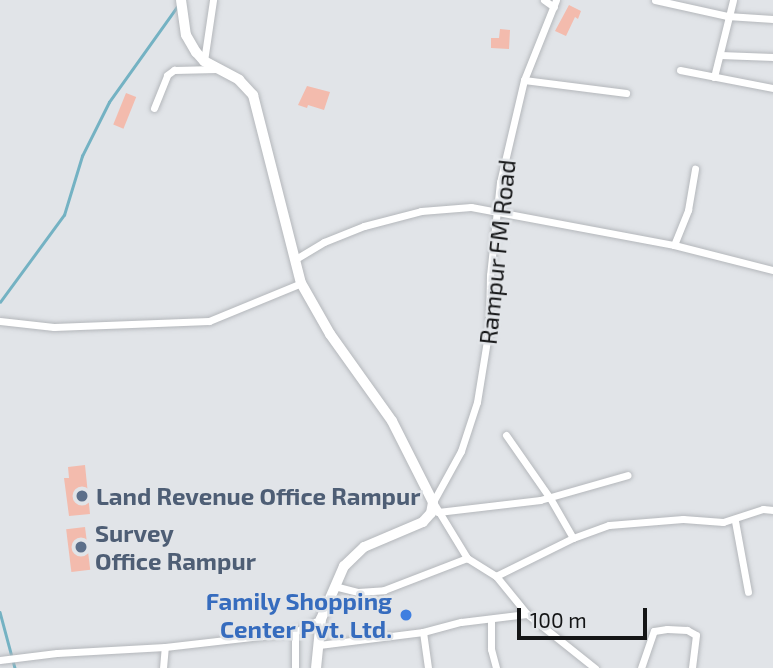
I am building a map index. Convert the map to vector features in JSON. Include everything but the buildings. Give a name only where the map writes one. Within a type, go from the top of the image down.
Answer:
[{"type":"main road","points":[[181,0],[182,18],[189,43],[204,61],[247,87],[257,105],[293,261],[301,283],[330,334],[392,421],[436,507],[423,522],[356,552],[344,566],[321,619],[316,668]]},
{"type":"street","points":[[204,61],[213,0]]},
{"type":"street","points":[[544,0],[555,4]]},
{"type":"street","points":[[655,0],[727,16],[773,19]]},
{"type":"street","points":[[713,77],[733,0]]},
{"type":"street","name":"Rampur FM Road","points":[[436,507],[461,451],[479,393],[489,328],[490,275],[500,182],[524,80],[555,4]]},
{"type":"street","points":[[720,55],[773,57]]},
{"type":"street","points":[[154,108],[167,75],[174,70],[218,69]]},
{"type":"street","points":[[680,70],[773,88]]},
{"type":"street","points":[[524,80],[626,93]]},
{"type":"street","points":[[674,245],[688,210],[695,169]]},
{"type":"street","points":[[293,261],[324,242],[364,226],[421,211],[471,207],[674,245],[773,270]]},
{"type":"street","points":[[0,321],[54,327],[209,321],[301,283]]},
{"type":"street","points":[[506,435],[550,498],[573,538]]},
{"type":"street","points":[[591,667],[527,614],[496,576],[467,558],[436,507],[550,498],[628,475]]},
{"type":"street","points":[[496,576],[573,538],[627,521],[735,520],[763,509],[773,510]]},
{"type":"street","points":[[735,520],[748,592]]},
{"type":"street","points":[[334,586],[358,592],[384,590],[467,558]]},
{"type":"street","points":[[318,645],[423,632],[527,614]]},
{"type":"street","points":[[4,659],[165,647],[295,632],[321,619]]},
{"type":"street","points":[[491,619],[491,649],[496,668]]},
{"type":"street","points":[[641,668],[653,631],[667,629],[687,630],[696,635],[692,668]]},
{"type":"street","points":[[295,632],[295,668]]},
{"type":"street","points":[[423,632],[428,668]]},
{"type":"street","points":[[163,668],[165,647]]},
{"type":"waterway","points":[[0,302],[64,215],[82,156],[109,102],[179,4]]},
{"type":"waterway","points":[[0,612],[15,668]]},
{"type":"place","name":"Land Revenue Office Rampur","points":[[82,496]]},
{"type":"place","name":"Survey Office Rampur","points":[[81,547]]},
{"type":"place","name":"Family Shopping Center Pvt. Ltd.","points":[[406,615]]}]
